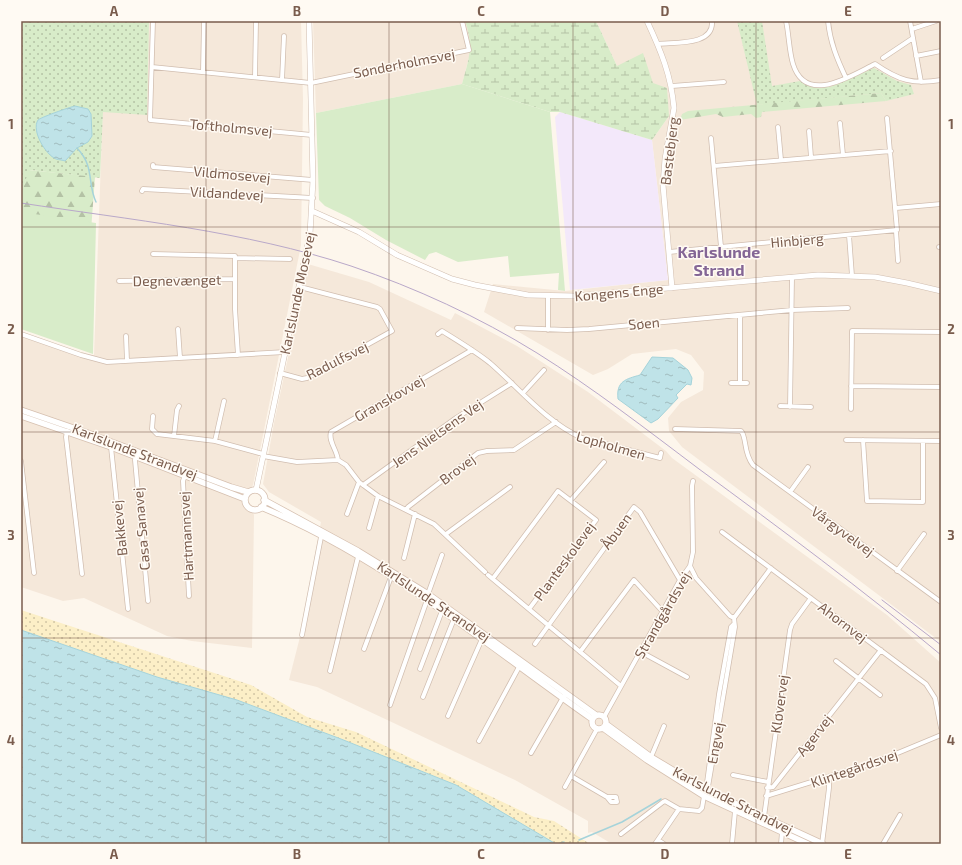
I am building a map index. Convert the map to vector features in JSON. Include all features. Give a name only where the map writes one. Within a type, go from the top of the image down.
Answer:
[{"type":"main road","name":"Karlslunde Strandvej","points":[[21,410],[248,492]]},
{"type":"main road","name":"Karlslunde Strandvej","points":[[21,416],[136,456],[245,499]]},
{"type":"main road","points":[[256,490],[263,495],[264,500],[261,507],[255,509],[249,508],[245,499],[248,492],[256,490]]},
{"type":"main road","name":"Karlslunde Strandvej","points":[[264,500],[358,551],[428,594],[594,717]]},
{"type":"main road","name":"Karlslunde Strandvej","points":[[261,507],[321,537],[391,577],[427,600],[519,667],[564,696]]},
{"type":"main road","points":[[594,717],[604,717],[602,727],[593,726],[594,717]]},
{"type":"main road","name":"Karlslunde Strandvej","points":[[602,727],[646,760],[735,811],[808,844]]},
{"type":"main road","name":"Karlslunde Strandvej","points":[[602,727],[705,793],[764,817],[823,844]]},
{"type":"street","points":[[153,21],[152,67],[311,83]]},
{"type":"street","points":[[203,72],[204,21]]},
{"type":"street","points":[[255,77],[256,21]]},
{"type":"street","name":"Karlslunde Mosevej","points":[[256,490],[280,373],[307,255],[312,211],[313,180],[309,21]]},
{"type":"street","name":"Sønderholmsvej","points":[[311,83],[469,50],[462,21]]},
{"type":"street","name":"Bastebjerg","points":[[647,21],[666,63],[672,86],[674,108],[671,136],[665,159],[663,184],[672,288]]},
{"type":"street","points":[[658,44],[703,38],[712,28],[712,21]]},
{"type":"street","points":[[786,21],[793,64],[802,78],[816,86],[834,84],[875,64],[896,77],[921,82],[941,80]]},
{"type":"street","points":[[828,21],[830,38],[835,56],[846,78]]},
{"type":"street","points":[[910,21],[921,82]]},
{"type":"street","points":[[912,29],[936,21]]},
{"type":"street","points":[[282,80],[284,36]]},
{"type":"street","points":[[883,58],[913,38]]},
{"type":"street","points":[[916,56],[941,50]]},
{"type":"street","name":"Toftholmsvej","points":[[152,67],[150,120],[312,135]]},
{"type":"street","points":[[672,86],[724,82]]},
{"type":"street","points":[[887,118],[896,208],[898,261]]},
{"type":"street","points":[[840,123],[843,155]]},
{"type":"street","points":[[778,126],[781,160]]},
{"type":"street","points":[[809,131],[811,158]]},
{"type":"street","points":[[711,138],[721,246]]},
{"type":"street","points":[[714,166],[891,151]]},
{"type":"street","name":"Vildmosevej","points":[[153,165],[153,167],[313,180]]},
{"type":"street","name":"Vildandevej","points":[[142,191],[143,189],[313,198]]},
{"type":"street","points":[[896,208],[941,204]]},
{"type":"street","name":"Kongens Enge","points":[[312,211],[359,232],[397,255],[452,279],[508,292],[548,296],[575,296],[818,274],[852,276],[907,283],[941,291]]},
{"type":"street","name":"Hinbjerg","points":[[669,252],[896,231]]},
{"type":"street","points":[[849,235],[852,276]]},
{"type":"street","points":[[153,254],[290,259]]},
{"type":"street","points":[[235,257],[234,309],[238,355]]},
{"type":"street","points":[[790,407],[792,277]]},
{"type":"street","name":"Degnevænget","points":[[119,281],[235,278]]},
{"type":"street","name":"Radulfsvej","points":[[280,373],[302,379],[307,378],[392,331],[380,309],[377,307],[300,287]]},
{"type":"street","points":[[548,296],[548,330]]},
{"type":"street","name":"Søen","points":[[516,328],[548,330],[589,329],[792,310],[848,308]]},
{"type":"street","points":[[740,315],[740,383]]},
{"type":"street","points":[[178,329],[180,358]]},
{"type":"street","name":"Lopholmen","points":[[438,334],[442,331],[472,350],[570,433],[582,438],[660,458],[661,453]]},
{"type":"street","points":[[851,409],[852,331],[941,332]]},
{"type":"street","points":[[21,334],[107,362],[285,352]]},
{"type":"street","points":[[126,336],[127,361]]},
{"type":"street","name":"Granskovvej","points":[[338,460],[337,453],[330,439],[332,432],[472,350]]},
{"type":"street","points":[[523,393],[544,370]]},
{"type":"street","name":"Jens Nielsens Vej","points":[[363,485],[456,418],[512,383]]},
{"type":"street","points":[[731,383],[747,383]]},
{"type":"street","points":[[851,386],[941,387]]},
{"type":"street","points":[[215,441],[224,401]]},
{"type":"street","points":[[174,436],[176,410],[179,406]]},
{"type":"street","points":[[780,406],[811,407]]},
{"type":"street","points":[[153,416],[154,432],[215,441],[263,455],[297,462],[338,460],[346,465],[359,482],[378,496],[434,524],[487,573],[494,577],[529,609],[621,686]]},
{"type":"street","name":"Brovej","points":[[406,510],[478,453],[487,451],[514,450],[556,422]]},
{"type":"street","name":"Vårgyvelvej","points":[[675,430],[741,431],[744,435],[748,459],[753,465],[941,602]]},
{"type":"street","points":[[67,431],[66,437],[82,574]]},
{"type":"street","points":[[846,440],[941,441]]},
{"type":"street","points":[[863,440],[867,501],[923,502],[923,441]]},
{"type":"street","name":"Bakkevej","points":[[111,447],[128,609]]},
{"type":"street","name":"Casa Sanavej","points":[[136,456],[135,460],[148,601]]},
{"type":"street","points":[[21,461],[34,573]]},
{"type":"street","points":[[571,500],[604,462]]},
{"type":"street","points":[[790,492],[808,467]]},
{"type":"street","name":"Hartmannsvej","points":[[185,475],[183,481],[189,596]]},
{"type":"street","name":"Strandgårdsvej","points":[[604,717],[680,580],[690,566],[693,540],[693,481]]},
{"type":"street","points":[[347,514],[359,482]]},
{"type":"street","points":[[446,534],[510,487]]},
{"type":"street","name":"Planteskolevej","points":[[494,577],[558,491],[596,520],[529,609]]},
{"type":"street","points":[[369,528],[378,496]]},
{"type":"street","name":"Åbuen","points":[[548,625],[634,507],[640,512],[680,580]]},
{"type":"street","points":[[404,558],[415,514]]},
{"type":"street","name":"Ahornvej","points":[[722,532],[930,688],[935,698],[941,728]]},
{"type":"street","points":[[897,571],[924,534]]},
{"type":"street","points":[[302,635],[321,537]]},
{"type":"street","points":[[428,594],[442,555]]},
{"type":"street","points":[[330,671],[358,557]]},
{"type":"street","points":[[690,566],[696,578],[730,616],[734,618],[771,568]]},
{"type":"street","points":[[364,649],[391,577]]},
{"type":"street","points":[[580,652],[634,580],[663,612]]},
{"type":"street","name":"Kløvervej","points":[[764,817],[790,630],[792,624],[811,598]]},
{"type":"street","points":[[390,706],[427,600]]},
{"type":"street","points":[[420,669],[442,611]]},
{"type":"street","name":"Engvej","points":[[679,809],[699,811],[702,808],[705,793],[708,787],[735,627],[734,618]]},
{"type":"street","name":"Karlslunde Strandvej","points":[[423,697],[454,619]]},
{"type":"street","points":[[535,644],[548,625]]},
{"type":"street","points":[[448,716],[482,639]]},
{"type":"street","name":"Agervej","points":[[767,788],[773,787],[881,650]]},
{"type":"street","points":[[641,652],[687,677]]},
{"type":"street","points":[[836,661],[880,695]]},
{"type":"street","points":[[479,741],[519,667]]},
{"type":"street","points":[[531,752],[564,696]]},
{"type":"street","points":[[651,757],[664,726]]},
{"type":"street","points":[[565,787],[602,727]]},
{"type":"street","name":"Klintegårdsvej","points":[[766,796],[876,762],[941,735]]},
{"type":"street","points":[[733,775],[768,782]]},
{"type":"street","points":[[571,776],[607,796]]},
{"type":"street","points":[[823,844],[829,777]]},
{"type":"street","points":[[621,834],[665,801],[679,809],[655,844]]},
{"type":"street","points":[[732,844],[735,811]]},
{"type":"street","points":[[883,844],[900,815]]},
{"type":"street","name":"Karlslunde Strandvej","points":[[781,844],[782,832]]},
{"type":"street","points":[[658,840],[664,844]]},
{"type":"shaded area","points":[[106,21],[301,21],[303,99],[301,245],[253,485],[245,497],[254,515],[252,648],[192,641],[167,636],[84,598],[63,601],[21,587],[21,332],[84,354],[94,355]]},
{"type":"shaded area","points":[[313,21],[465,21],[470,35],[471,50],[462,84],[316,113]]},
{"type":"shaded area","points":[[596,21],[941,21],[941,642],[682,447],[669,431],[668,418],[681,402],[703,390],[704,372],[691,355],[676,349],[632,354],[608,369],[593,375],[484,312],[493,284],[565,291],[668,280],[652,140],[669,116],[653,83],[617,66]]},
{"type":"shaded area","points":[[560,112],[652,140],[668,280],[570,290],[555,117]]},
{"type":"shaded area","points":[[308,264],[369,282],[451,320],[455,313],[517,346],[588,392],[666,451],[672,458],[887,615],[941,663],[941,844],[612,844],[592,832],[588,833],[588,821],[515,780],[317,687],[289,680],[301,633],[321,522],[269,492],[263,484],[274,423]]},
{"type":"green space","points":[[21,21],[149,21],[147,115],[103,112],[100,178],[30,170],[21,194]]},
{"type":"green space","points":[[465,21],[596,21],[617,66],[643,53],[653,83],[667,88],[669,116],[652,140],[560,112],[550,112],[462,84],[470,52],[468,30]]},
{"type":"green space","points":[[737,21],[762,21],[772,86],[800,81],[813,87],[830,87],[874,68],[897,81],[911,85],[914,94],[886,101],[881,93],[757,105]]},
{"type":"green space","points":[[462,84],[550,112],[565,291],[558,290],[559,273],[510,277],[508,256],[458,262],[436,252],[429,254],[425,260],[386,240],[350,218],[325,206],[319,200],[316,113]]},
{"type":"green space","points":[[881,93],[886,101],[762,112],[761,117],[756,118],[751,114],[723,117],[716,114],[680,120],[682,114],[688,111]]},
{"type":"green space","points":[[29,170],[95,177],[90,244],[21,234],[21,194]]},
{"type":"green space","points":[[21,212],[96,223],[93,354],[21,329]]},
{"type":"sand","points":[[21,610],[251,685],[307,717],[356,732],[534,817],[554,821],[590,844],[556,844],[456,785],[341,739],[237,700],[157,677],[21,630]]},
{"type":"water","points":[[75,106],[88,109],[91,114],[92,136],[88,142],[77,148],[65,161],[56,159],[52,157],[44,148],[38,136],[36,125],[40,119]]},
{"type":"water","points":[[652,357],[673,358],[688,370],[692,378],[691,385],[687,384],[676,395],[678,398],[658,419],[651,423],[618,399],[618,393],[620,385],[630,378],[640,375]]},
{"type":"water","points":[[21,630],[157,677],[237,700],[341,739],[456,785],[556,844],[21,844]]},
{"type":"waterway","points":[[77,148],[83,155],[89,168],[93,195],[96,202]]},
{"type":"waterway","points":[[579,840],[622,822],[661,799]]},
{"type":"waterway","points":[[558,844],[564,842]]},
{"type":"tram line","points":[[21,203],[146,221],[229,235],[311,254],[351,266],[399,284],[470,315],[558,366],[599,395],[822,560],[941,655]]},
{"type":"tram line","points":[[882,600],[941,645]]},
{"type":"district","name":"Karlslunde Strand","points":[[719,260]]}]
